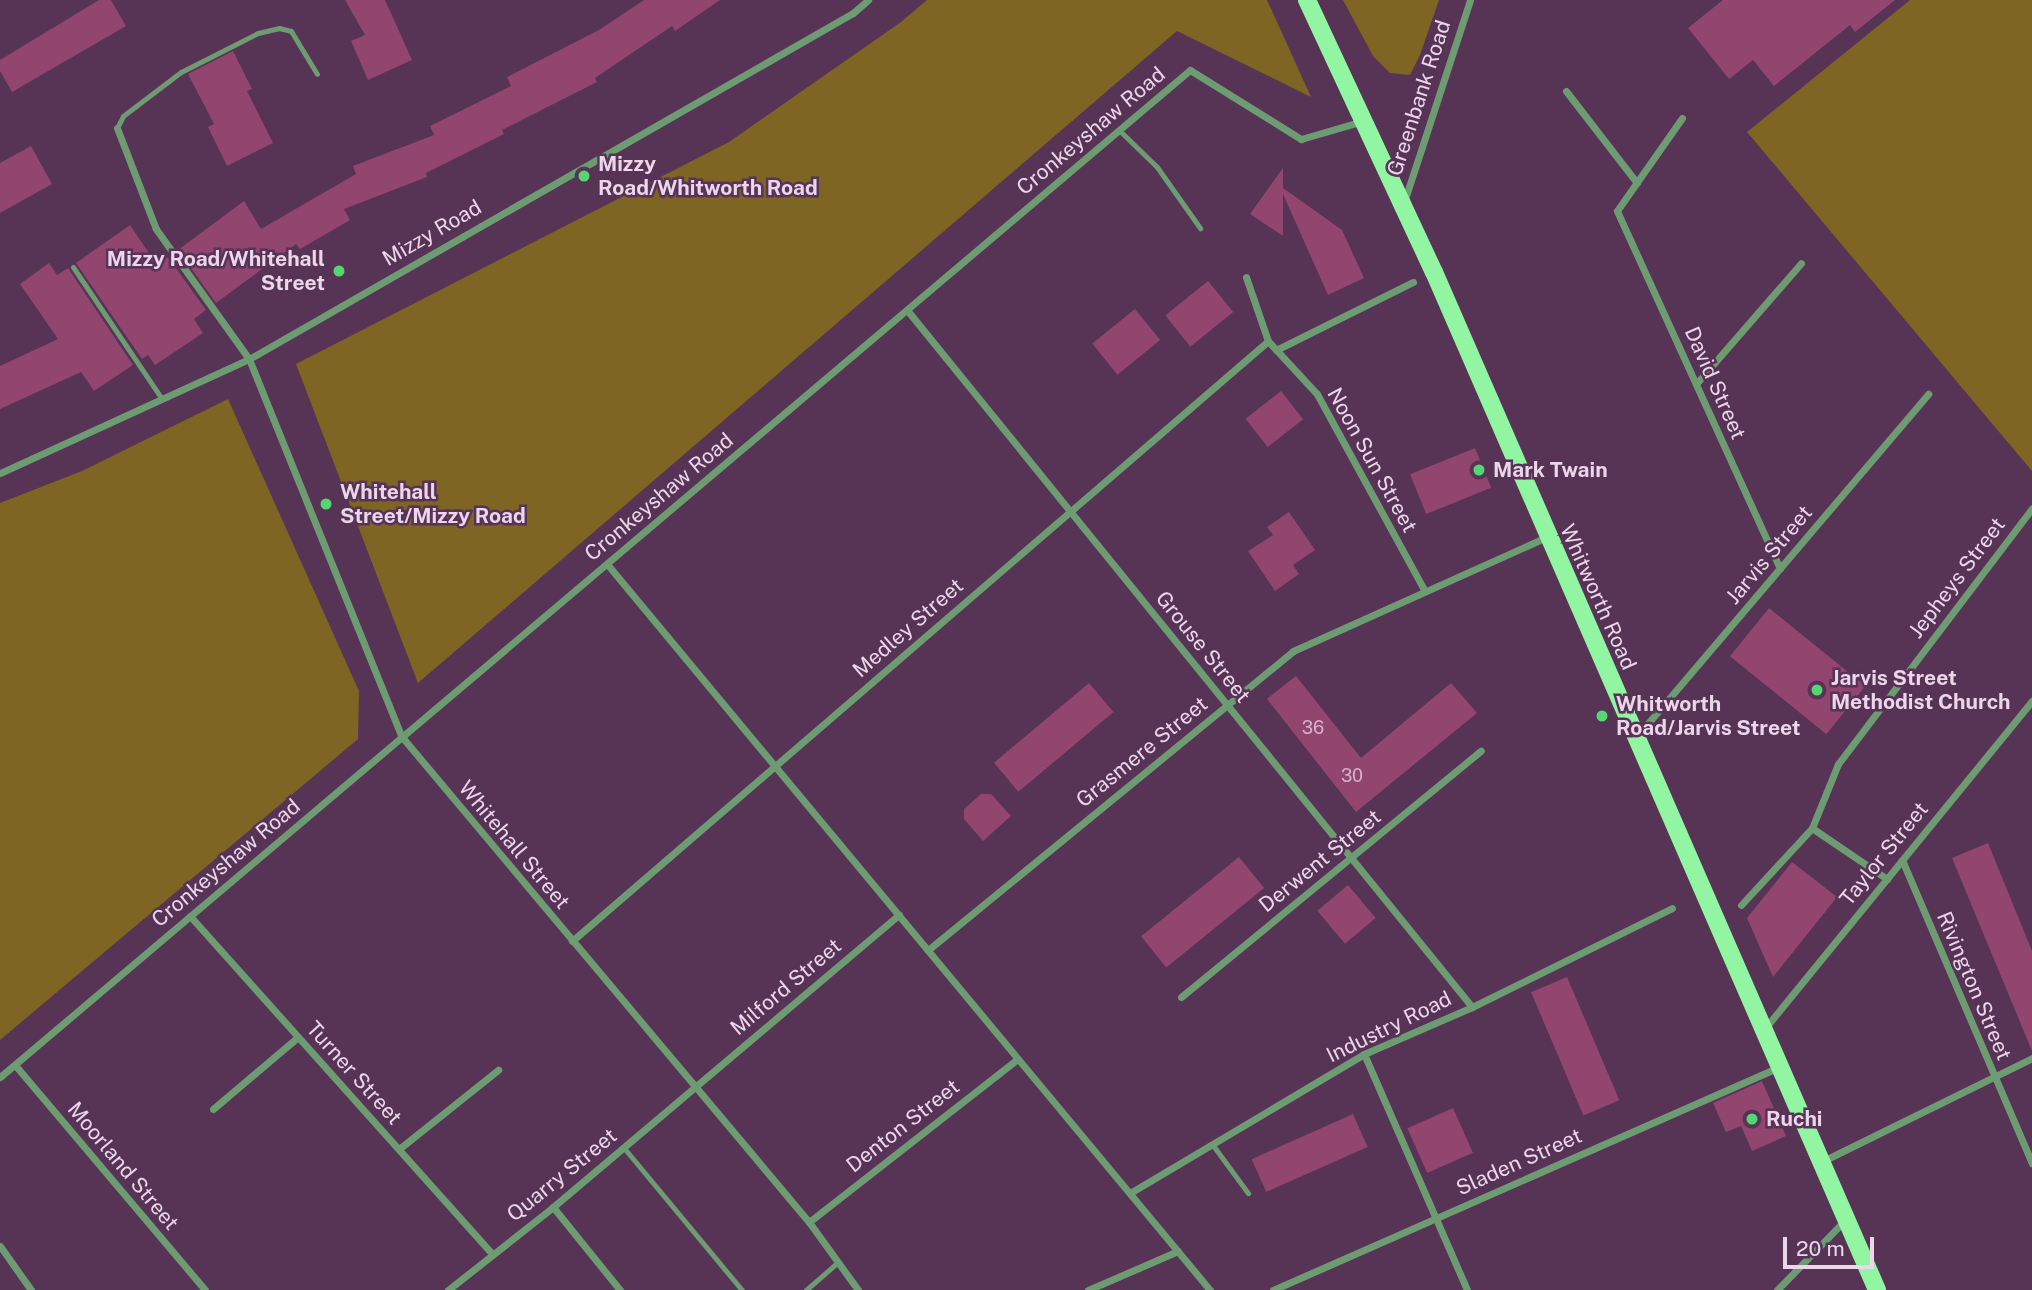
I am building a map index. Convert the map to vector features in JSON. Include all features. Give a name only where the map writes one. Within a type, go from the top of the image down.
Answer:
[{"type":"main road","name":"Whitworth Road","points":[[1307,0],[1434,272],[1547,537],[1877,1290]]},
{"type":"street","name":"Mizzy Road","points":[[0,473],[249,359],[853,13],[868,0]]},
{"type":"street","name":"Greenbank Road","points":[[1402,207],[1470,0]]},
{"type":"street","name":"Cronkeyshaw Road","points":[[0,1077],[1190,70],[1301,139],[1363,121]]},
{"type":"street","points":[[1566,91],[1637,183],[1682,118]]},
{"type":"street","name":"Whitehall Street","points":[[117,128],[156,229],[249,359],[402,737],[809,1222],[858,1290]]},
{"type":"street","name":"David Street","points":[[1637,183],[1617,211],[1780,569]]},
{"type":"street","points":[[1696,384],[1801,263]]},
{"type":"street","name":"Noon Sun Street","points":[[1246,278],[1268,341],[1317,394],[1425,591]]},
{"type":"street","points":[[1276,350],[1413,282]]},
{"type":"street","name":"Grouse Street","points":[[907,310],[1472,1007]]},
{"type":"street","name":"Medley Street","points":[[572,941],[1268,341]]},
{"type":"street","name":"Jarvis Street","points":[[1635,738],[1928,394]]},
{"type":"street","name":"Jepheys Street","points":[[1741,905],[1812,828],[1838,764],[2032,508]]},
{"type":"street","name":"Grasmere Street","points":[[928,950],[1293,651],[1547,537]]},
{"type":"street","points":[[607,564],[1210,1290]]},
{"type":"street","name":"Taylor Street","points":[[1763,1030],[2032,701]]},
{"type":"street","name":"Derwent Street","points":[[1181,997],[1481,751]]},
{"type":"street","points":[[1812,828],[1887,879]]},
{"type":"street","name":"Rivington Street","points":[[1902,860],[2032,1163]]},
{"type":"street","name":"Industry Road","points":[[1130,1193],[1364,1054],[1472,1007],[1672,908]]},
{"type":"street","name":"Milford Street","points":[[696,1087],[899,915]]},
{"type":"street","name":"Turner Street","points":[[190,916],[492,1254]]},
{"type":"street","points":[[213,1109],[298,1037]]},
{"type":"street","points":[[1364,1054],[1467,1290]]},
{"type":"street","points":[[1822,1162],[2032,1058]]},
{"type":"street","name":"Denton Street","points":[[809,1222],[1018,1059]]},
{"type":"street","name":"Moorland Street","points":[[15,1065],[205,1290]]},
{"type":"street","name":"Sladen Street","points":[[1273,1290],[1779,1066]]},
{"type":"street","points":[[399,1149],[498,1070]]},
{"type":"street","name":"Quarry Street","points":[[448,1290],[553,1207],[696,1087]]},
{"type":"street","points":[[553,1207],[620,1290]]},
{"type":"street","points":[[1777,1290],[1847,1218]]},
{"type":"street","points":[[0,1246],[31,1290]]},
{"type":"street","points":[[1088,1290],[1178,1251]]},
{"type":"lane","points":[[117,128],[123,116],[181,72],[258,33],[279,28],[291,31],[317,74]]},
{"type":"lane","points":[[1119,130],[1157,167],[1200,228]]},
{"type":"lane","points":[[73,267],[162,399]]},
{"type":"lane","points":[[1212,1144],[1248,1193]]},
{"type":"lane","points":[[624,1148],[743,1290]]},
{"type":"lane","points":[[806,1290],[838,1262]]},
{"type":"shaded area","points":[[927,0],[1267,0],[1311,97],[1177,31],[418,683],[296,364],[729,142],[901,22]]},
{"type":"shaded area","points":[[1343,0],[1439,0],[1420,55],[1410,75],[1390,73],[1373,56]]},
{"type":"shaded area","points":[[1910,0],[2032,0],[2032,471],[1747,132]]},
{"type":"shaded area","points":[[228,399],[359,691],[358,739],[0,1040],[0,503],[82,471]]},
{"type":"building","points":[[99,0],[111,0],[126,26],[12,92],[0,71],[0,60]]},
{"type":"building","points":[[345,0],[385,0],[412,60],[368,80],[351,41],[365,35]]},
{"type":"building","points":[[644,0],[720,0],[675,31],[672,26],[595,78],[597,82],[502,130],[504,134],[426,173],[427,177],[344,209],[350,220],[300,249],[296,244],[216,303],[178,250],[244,201],[261,229],[356,174],[353,166],[434,135],[430,126],[511,86],[507,77],[599,30]]},
{"type":"building","points":[[1723,0],[1895,0],[1855,32],[1850,25],[1774,86],[1753,60],[1729,79],[1688,28]]},
{"type":"building","points":[[233,51],[252,89],[247,91],[273,143],[227,166],[208,127],[214,124],[188,74]]},
{"type":"building","points":[[31,146],[52,184],[0,213],[0,163]]},
{"type":"building","points":[[1283,168],[1283,188],[1342,230],[1364,278],[1328,295],[1283,194],[1283,236],[1250,214]]},
{"type":"building","points":[[130,225],[157,265],[168,257],[206,310],[194,319],[203,333],[155,365],[148,355],[142,359],[76,263]]},
{"type":"building","points":[[49,263],[57,275],[68,268],[133,365],[94,391],[81,372],[0,409],[0,366],[58,339],[20,284]]},
{"type":"building","points":[[1208,281],[1233,312],[1190,347],[1165,316]]},
{"type":"building","points":[[1135,309],[1160,340],[1117,375],[1092,344]]},
{"type":"building","points":[[1281,391],[1303,419],[1268,447],[1246,419]]},
{"type":"building","points":[[1475,448],[1491,488],[1426,514],[1410,474]]},
{"type":"building","points":[[1289,512],[1315,550],[1293,565],[1299,574],[1275,591],[1248,551],[1273,535],[1267,527]]},
{"type":"building","points":[[1769,608],[1865,686],[1826,734],[1730,656]]},
{"type":"building","points":[[1296,676],[1361,758],[1451,683],[1477,713],[1356,812],[1267,699]]},
{"type":"building","points":[[1089,683],[1113,712],[1018,792],[994,763]]},
{"type":"building","points":[[981,794],[991,794],[1011,816],[983,841],[964,819],[964,809]]},
{"type":"building","points":[[1988,843],[2032,951],[2032,1051],[1952,858]]},
{"type":"building","points":[[1239,857],[1264,888],[1166,967],[1141,936]]},
{"type":"building","points":[[1792,862],[1837,897],[1773,977],[1747,918]]},
{"type":"building","points":[[1348,885],[1376,918],[1345,944],[1317,911]]},
{"type":"building","points":[[1567,977],[1619,1100],[1583,1116],[1531,992]]},
{"type":"building","points":[[1762,1081],[1786,1136],[1752,1151],[1741,1126],[1726,1132],[1713,1103]]},
{"type":"building","points":[[1453,1108],[1473,1153],[1427,1173],[1407,1128]]},
{"type":"building","points":[[1353,1114],[1368,1147],[1266,1192],[1252,1159]]},
{"type":"place","name":"Mizzy Road/Whitworth Road","points":[[584,176]]},
{"type":"place","name":"Mizzy Road/Whitehall Street","points":[[339,271]]},
{"type":"place","name":"Mark Twain","points":[[1479,470]]},
{"type":"place","name":"Whitehall Street/Mizzy Road","points":[[326,504]]},
{"type":"place","name":"Jarvis Street Methodist Church","points":[[1817,690]]},
{"type":"place","name":"Whitworth Road/Jarvis Street","points":[[1602,716]]},
{"type":"place","name":"Ruchi","points":[[1752,1119]]}]
